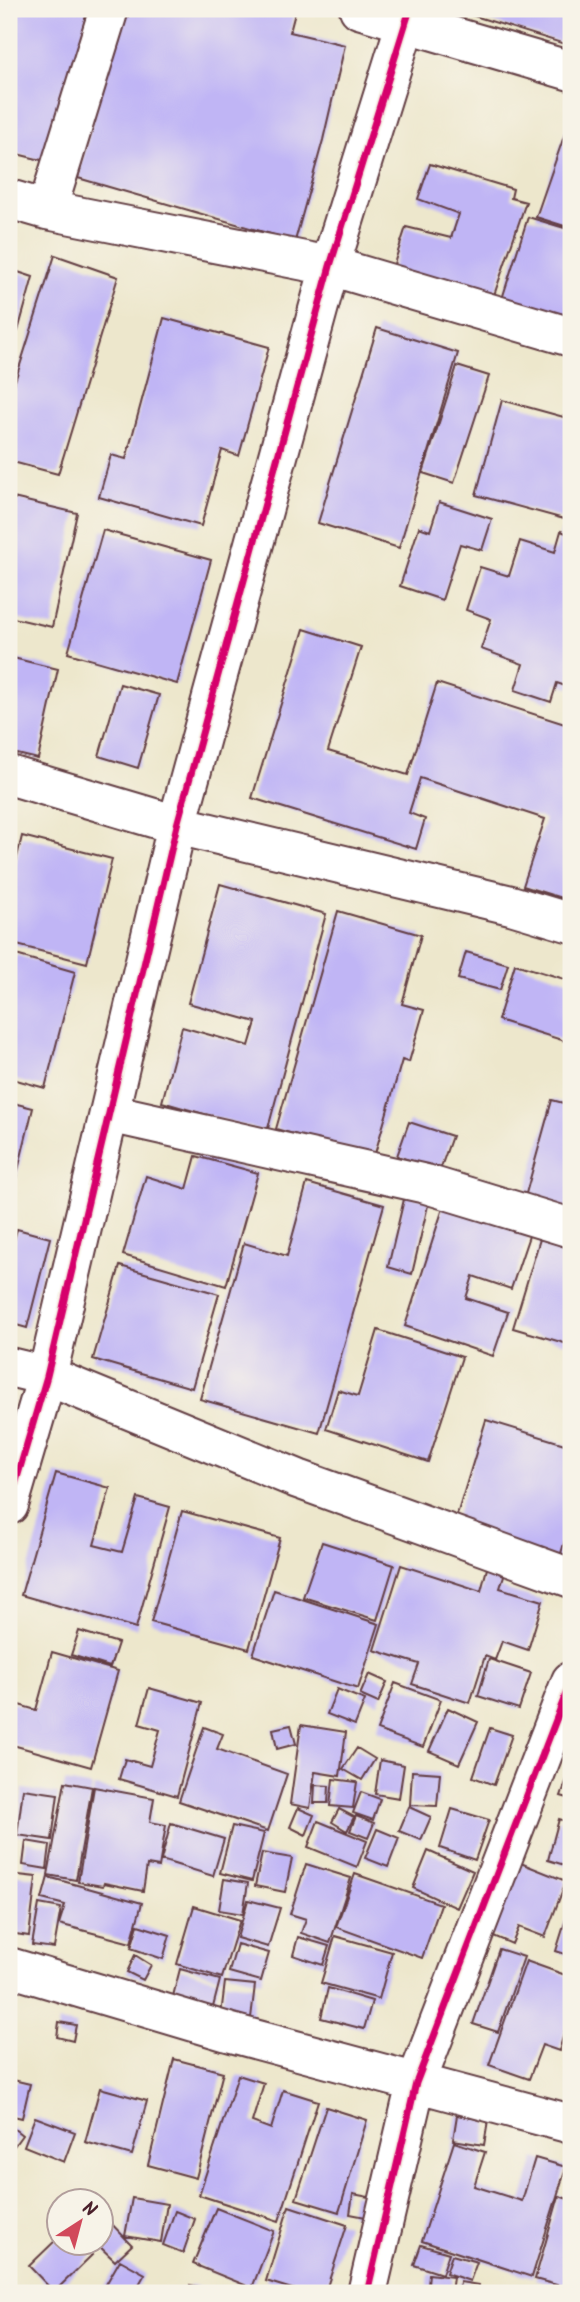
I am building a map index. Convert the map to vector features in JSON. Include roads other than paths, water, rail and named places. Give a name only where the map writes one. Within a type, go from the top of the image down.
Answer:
[{"type":"street","points":[[47,210],[109,9]]},
{"type":"street","points":[[359,9],[408,15],[571,71]]},
{"type":"street","points":[[9,1505],[47,1376],[177,825],[330,266],[408,15]]},
{"type":"street","points":[[9,199],[47,210],[330,266],[571,337]]},
{"type":"street","points":[[9,775],[177,825],[511,905],[571,923]]},
{"type":"street","points":[[109,1112],[426,1184],[571,1228]]},
{"type":"street","points":[[9,1367],[47,1376],[298,1479],[571,1578]]},
{"type":"street","points":[[367,2293],[416,2083],[571,1681]]},
{"type":"street","points":[[9,1966],[228,2032],[571,2124]]}]
